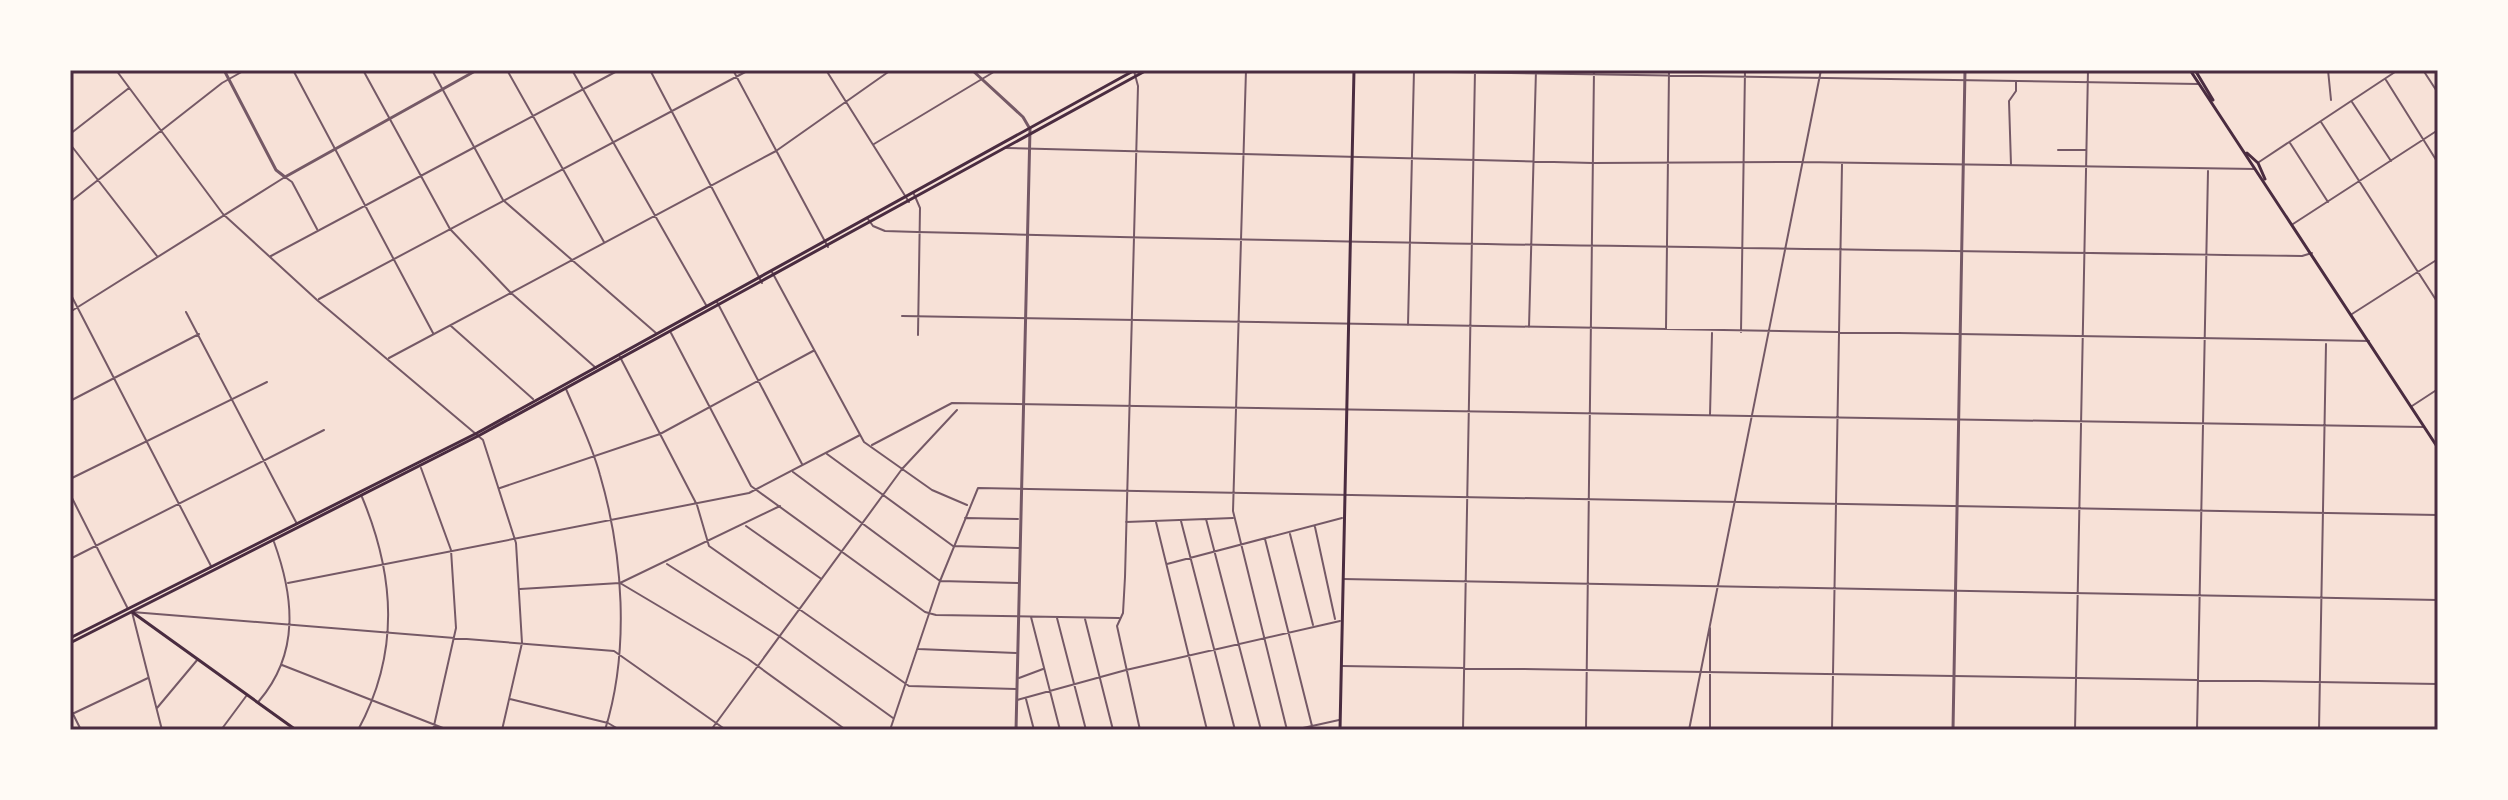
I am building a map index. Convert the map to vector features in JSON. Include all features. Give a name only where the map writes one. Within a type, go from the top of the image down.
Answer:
[{"type":"main road","points":[[70,640],[478,434],[827,245],[1135,71],[1147,70]]},
{"type":"main road","points":[[1340,730],[1354,70]]},
{"type":"main road","points":[[2193,70],[2199,84],[2214,103]]},
{"type":"main road","points":[[2193,70],[2255,169],[2266,181]]},
{"type":"main road","points":[[915,196],[1030,135],[1135,71]]},
{"type":"main road","points":[[2247,153],[2258,163],[2293,224],[2438,448]]},
{"type":"main road","points":[[130,611],[296,730]]},
{"type":"street","points":[[116,70],[223,214],[317,300],[478,434],[500,488],[515,538],[522,643],[502,730]]},
{"type":"street","points":[[224,70],[276,170],[292,182],[317,231]]},
{"type":"street","points":[[70,202],[229,79],[245,70]]},
{"type":"street","points":[[293,70],[434,334]]},
{"type":"street","points":[[363,70],[450,229],[510,292],[597,369]]},
{"type":"street","points":[[432,70],[503,200],[659,336]]},
{"type":"street","points":[[70,312],[285,177],[477,70]]},
{"type":"street","points":[[507,70],[605,243]]},
{"type":"street","points":[[572,70],[657,215],[708,310]]},
{"type":"street","points":[[270,256],[619,70]]},
{"type":"street","points":[[650,70],[761,281]]},
{"type":"street","points":[[733,70],[827,245]]},
{"type":"street","points":[[317,300],[749,70]]},
{"type":"street","points":[[826,70],[908,200]]},
{"type":"street","points":[[388,359],[776,151],[891,70]]},
{"type":"street","points":[[972,70],[1023,117],[1030,129],[1016,730]]},
{"type":"street","points":[[873,145],[997,70]]},
{"type":"street","points":[[1246,70],[1234,518],[1287,730]]},
{"type":"street","points":[[1326,70],[2199,84]]},
{"type":"street","points":[[1586,730],[1594,70]]},
{"type":"street","points":[[1666,331],[1669,70]]},
{"type":"street","points":[[1741,332],[1745,70]]},
{"type":"street","points":[[1689,730],[1821,70]]},
{"type":"street","points":[[1953,730],[1965,70]]},
{"type":"street","points":[[2075,730],[2088,70]]},
{"type":"street","points":[[2328,70],[2331,100]]},
{"type":"street","points":[[2258,163],[2398,70]]},
{"type":"street","points":[[2423,70],[2438,93]]},
{"type":"street","points":[[1135,71],[1127,491],[1117,634],[1140,730]]},
{"type":"street","points":[[1408,326],[1414,71]]},
{"type":"street","points":[[1463,730],[1475,71]]},
{"type":"street","points":[[1529,328],[1536,72]]},
{"type":"street","points":[[2385,79],[2438,163]]},
{"type":"street","points":[[2011,167],[2009,101],[2016,91],[2016,81]]},
{"type":"street","points":[[70,134],[130,87]]},
{"type":"street","points":[[2352,101],[2391,161]]},
{"type":"street","points":[[2321,122],[2438,303]]},
{"type":"street","points":[[2293,224],[2438,130]]},
{"type":"street","points":[[2290,142],[2328,202]]},
{"type":"street","points":[[70,144],[157,256]]},
{"type":"street","points":[[1005,148],[1593,163],[1803,162],[2255,169]]},
{"type":"street","points":[[2058,150],[2086,150]]},
{"type":"street","points":[[1832,730],[1842,163]]},
{"type":"street","points":[[2197,730],[2208,170]]},
{"type":"street","points":[[915,196],[919,232],[918,335]]},
{"type":"street","points":[[869,221],[885,231],[1531,246],[2302,256],[2312,253]]},
{"type":"street","points":[[2352,314],[2438,259]]},
{"type":"street","points":[[773,274],[860,435],[939,494],[969,505]]},
{"type":"street","points":[[70,293],[117,378],[213,569]]},
{"type":"street","points":[[718,304],[803,465]]},
{"type":"street","points":[[186,312],[200,333],[298,526]]},
{"type":"street","points":[[902,316],[2326,343],[2369,341]]},
{"type":"street","points":[[450,326],[535,403]]},
{"type":"street","points":[[669,330],[756,490],[930,614],[1120,618]]},
{"type":"street","points":[[1710,416],[1712,332]]},
{"type":"street","points":[[70,401],[200,333]]},
{"type":"street","points":[[2319,730],[2326,343]]},
{"type":"street","points":[[500,488],[660,434],[813,351]]},
{"type":"street","points":[[620,357],[696,502],[707,544],[911,687],[1017,689]]},
{"type":"street","points":[[70,479],[267,382]]},
{"type":"street","points":[[564,386],[595,458],[610,519],[620,583],[619,652],[605,730]]},
{"type":"street","points":[[2411,407],[2438,389]]},
{"type":"street","points":[[872,445],[946,404],[965,403],[2424,427]]},
{"type":"street","points":[[711,730],[902,469],[957,410]]},
{"type":"street","points":[[70,559],[324,430]]},
{"type":"street","points":[[288,583],[756,490],[860,435]]},
{"type":"street","points":[[827,453],[953,546],[1019,548]]},
{"type":"street","points":[[420,464],[451,550],[456,636],[433,730]]},
{"type":"street","points":[[792,471],[940,581],[1018,583]]},
{"type":"street","points":[[890,730],[953,546],[974,492],[981,488],[2438,515]]},
{"type":"street","points":[[70,494],[130,611],[162,730]]},
{"type":"street","points":[[358,730],[374,701],[389,630],[385,564],[360,494]]},
{"type":"street","points":[[519,589],[620,583],[707,544],[780,506]]},
{"type":"street","points":[[964,518],[1020,519]]},
{"type":"street","points":[[1126,522],[1234,518]]},
{"type":"street","points":[[1166,565],[1343,518]]},
{"type":"street","points":[[1206,519],[1261,730]]},
{"type":"street","points":[[1180,520],[1235,730]]},
{"type":"street","points":[[1155,521],[1207,730]]},
{"type":"street","points":[[745,525],[821,579]]},
{"type":"street","points":[[1315,526],[1335,621]]},
{"type":"street","points":[[1290,533],[1313,626]]},
{"type":"street","points":[[258,702],[282,665],[289,622],[288,583],[272,539]]},
{"type":"street","points":[[1265,539],[1312,726]]},
{"type":"street","points":[[667,563],[779,636],[894,719]]},
{"type":"street","points":[[1342,579],[2438,600]]},
{"type":"street","points":[[620,583],[758,665],[846,730]]},
{"type":"street","points":[[130,611],[389,630],[619,652],[726,730]]},
{"type":"street","points":[[1030,616],[1060,730]]},
{"type":"street","points":[[1057,617],[1086,730]]},
{"type":"street","points":[[1085,618],[1113,730]]},
{"type":"street","points":[[1017,700],[1126,670],[1341,621]]},
{"type":"street","points":[[1710,623],[1710,730]]},
{"type":"street","points":[[917,649],[1017,653]]},
{"type":"street","points":[[157,708],[198,658]]},
{"type":"street","points":[[282,665],[448,730]]},
{"type":"street","points":[[1341,666],[2438,684]]},
{"type":"street","points":[[1017,678],[1044,669]]},
{"type":"street","points":[[71,714],[141,679],[149,678]]},
{"type":"street","points":[[221,730],[247,694]]},
{"type":"street","points":[[509,698],[608,723],[620,730]]},
{"type":"street","points":[[1026,698],[1034,730]]},
{"type":"street","points":[[70,708],[81,730]]},
{"type":"street","points":[[1294,730],[1340,720]]}]
